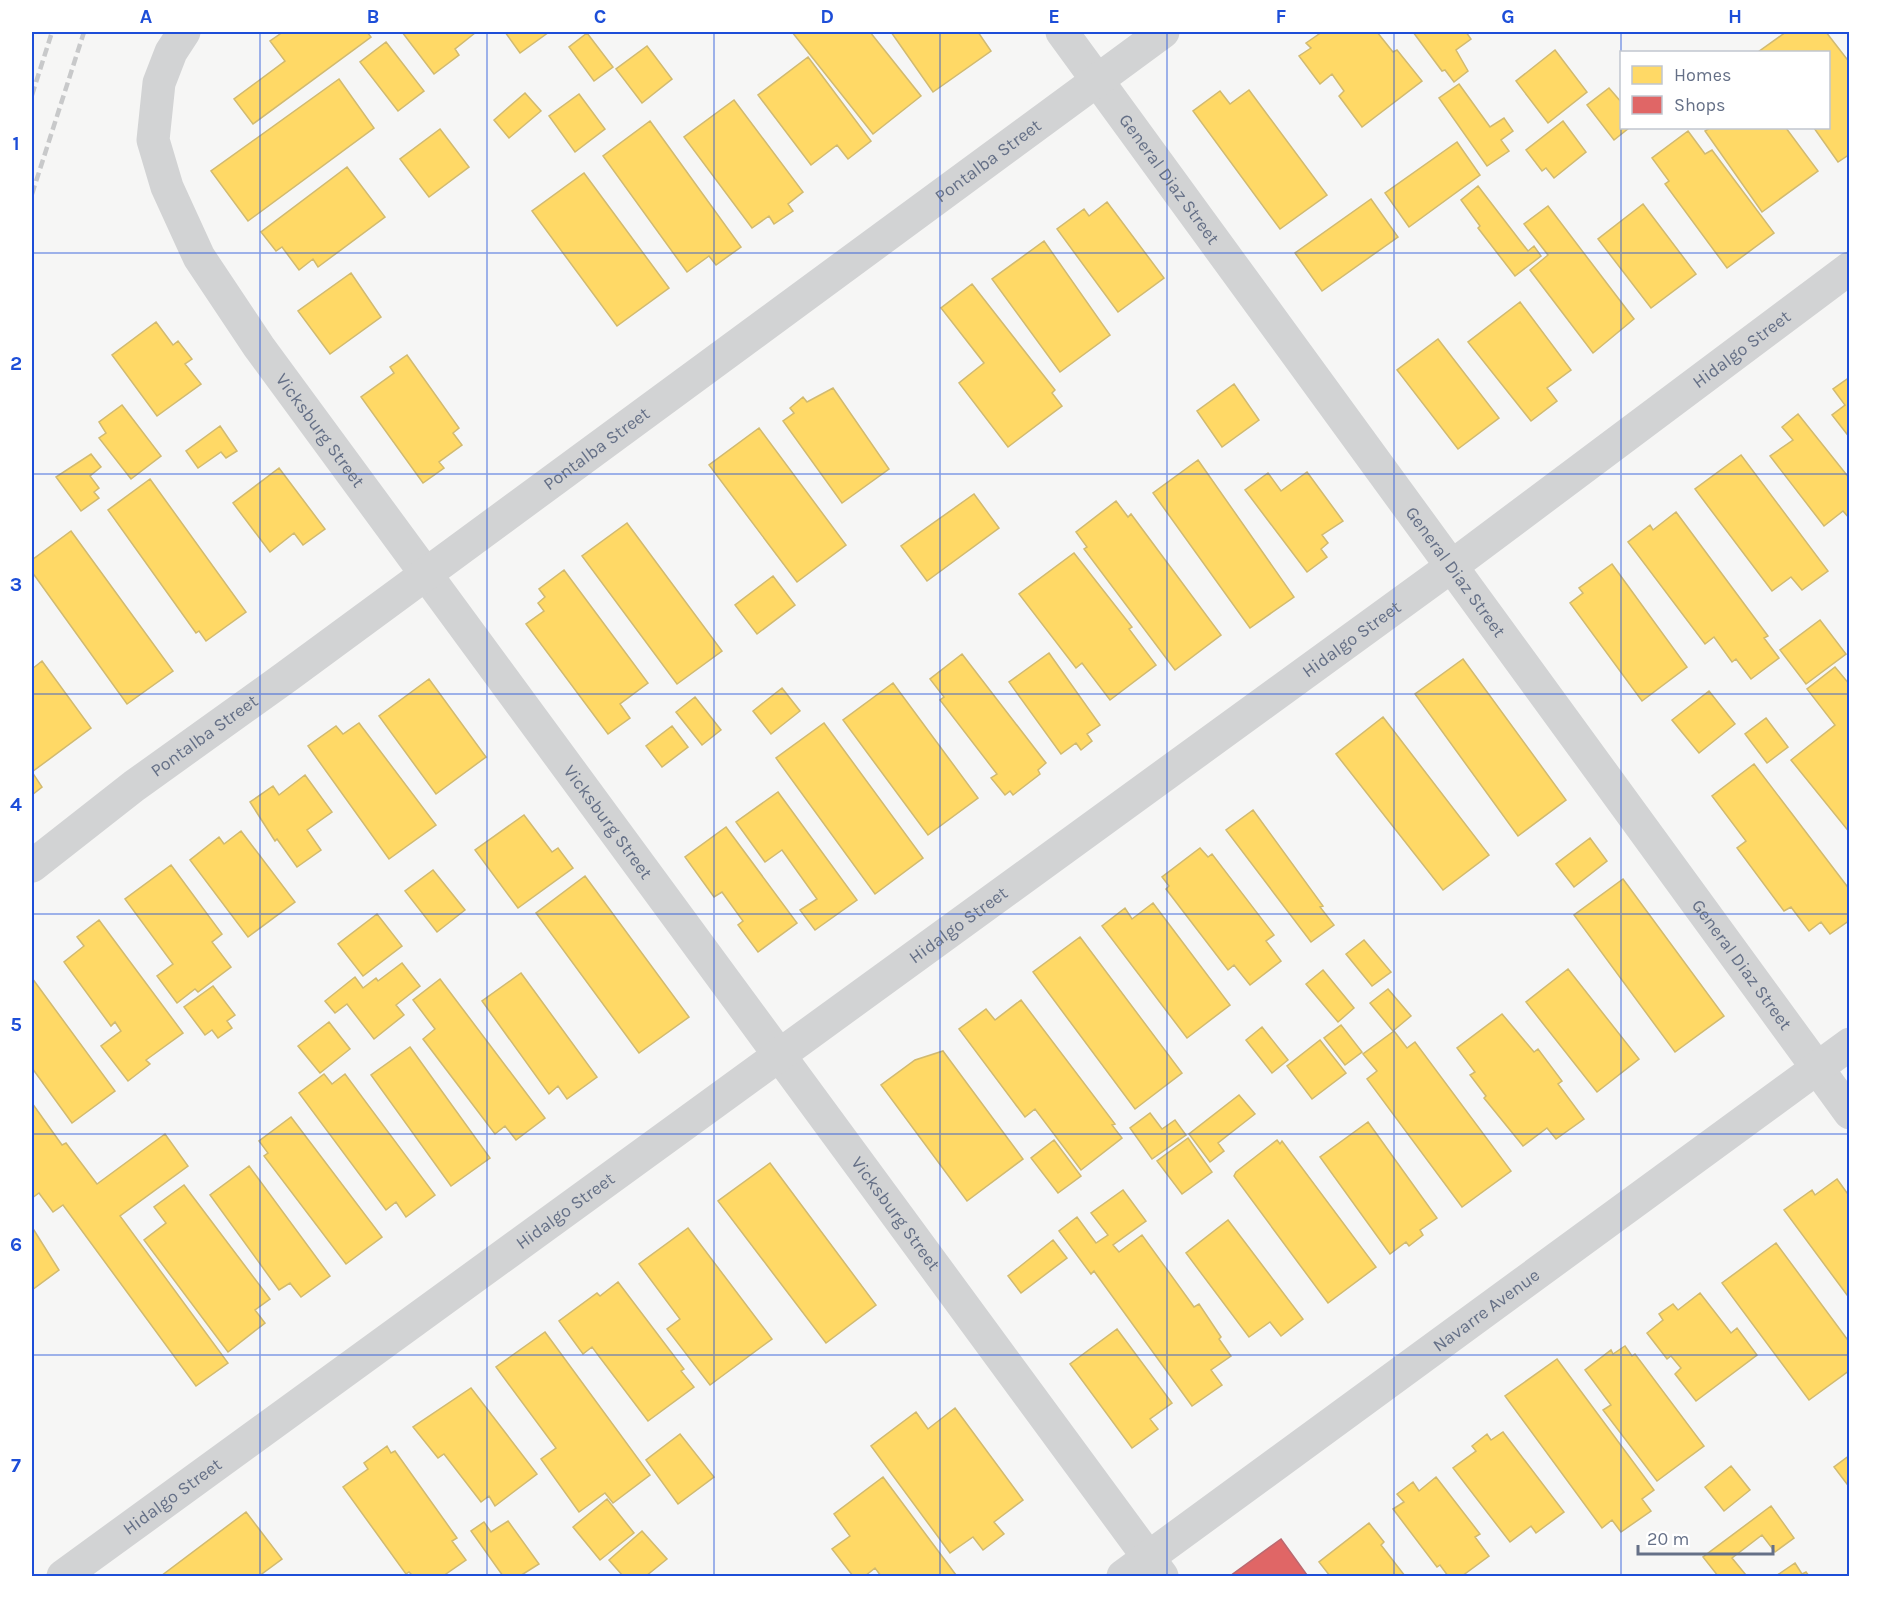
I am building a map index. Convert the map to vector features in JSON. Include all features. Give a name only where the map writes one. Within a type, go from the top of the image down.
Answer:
[{"type":"street","name":"Vicksburg Street","points":[[184,32],[171,52],[159,83],[153,140],[167,187],[199,257],[252,337],[780,1057],[1145,1570]]},
{"type":"street","name":"General Diaz Street","points":[[1062,32],[1850,1113]]},
{"type":"street","name":"Pontalba Street","points":[[32,866],[134,786],[425,575],[1096,78],[1163,32]]},
{"type":"street","name":"Hidalgo Street","points":[[63,1576],[780,1057],[1452,566],[1850,268]]},
{"type":"street","name":"Navarre Avenue","points":[[1145,1570],[1850,1044]]},
{"type":"building: Homes","points":[[283,32],[367,32],[371,37],[253,124],[234,99],[285,61],[270,41]]},
{"type":"building: Homes","points":[[402,32],[475,33],[455,49],[459,55],[434,74]]},
{"type":"building: Homes","points":[[505,32],[549,32],[520,53]]},
{"type":"building: Homes","points":[[792,32],[870,32],[921,96],[873,134]]},
{"type":"building: Homes","points":[[891,32],[978,32],[991,51],[933,92]]},
{"type":"building: Homes","points":[[1322,32],[1377,32],[1393,52],[1397,50],[1422,81],[1362,127],[1339,96],[1344,91],[1332,74],[1320,84],[1299,56],[1311,48],[1306,43]]},
{"type":"building: Homes","points":[[1413,32],[1466,32],[1471,39],[1456,50],[1468,71],[1454,82],[1445,70],[1442,71]]},
{"type":"building: Homes","points":[[1786,32],[1826,32],[1850,63],[1850,154],[1838,162],[1815,129],[1830,129],[1830,51],[1759,51]]},
{"type":"building: Homes","points":[[587,33],[613,67],[594,81],[569,47]]},
{"type":"building: Homes","points":[[386,42],[424,91],[398,111],[360,62]]},
{"type":"building: Homes","points":[[647,46],[672,79],[642,103],[616,69]]},
{"type":"building: Homes","points":[[1555,50],[1587,92],[1548,123],[1516,81]]},
{"type":"building: Homes","points":[[808,57],[871,141],[848,159],[837,145],[811,165],[758,95]]},
{"type":"building: Homes","points":[[339,79],[374,128],[248,221],[211,171]]},
{"type":"building: Homes","points":[[1459,84],[1490,127],[1504,118],[1513,131],[1501,140],[1509,151],[1487,166],[1439,98]]},
{"type":"building: Homes","points":[[1609,88],[1620,101],[1620,129],[1628,129],[1614,140],[1587,105]]},
{"type":"building: Homes","points":[[1249,90],[1327,195],[1280,229],[1193,111],[1220,91],[1230,104]]},
{"type":"building: Homes","points":[[525,93],[541,111],[509,138],[494,120]]},
{"type":"building: Homes","points":[[579,94],[605,129],[575,152],[549,116]]},
{"type":"building: Homes","points":[[734,100],[803,192],[788,204],[793,211],[774,224],[769,216],[752,228],[684,137]]},
{"type":"building: Homes","points":[[650,121],[741,247],[716,265],[709,256],[687,272],[603,156]]},
{"type":"building: Homes","points":[[1563,121],[1586,152],[1554,178],[1546,168],[1542,171],[1526,150]]},
{"type":"building: Homes","points":[[440,129],[469,167],[429,197],[400,159]]},
{"type":"building: Homes","points":[[1708,129],[1787,129],[1818,171],[1762,212],[1705,131]]},
{"type":"building: Homes","points":[[1688,131],[1705,154],[1712,150],[1774,233],[1727,268],[1665,184],[1669,181],[1652,158]]},
{"type":"building: Homes","points":[[1457,142],[1480,175],[1409,227],[1385,193]]},
{"type":"building: Homes","points":[[347,167],[385,217],[318,267],[313,259],[299,270],[282,247],[276,251],[261,232]]},
{"type":"building: Homes","points":[[584,173],[669,288],[617,326],[532,211]]},
{"type":"building: Homes","points":[[1478,186],[1528,251],[1534,246],[1541,256],[1515,276],[1478,228],[1480,226],[1461,200]]},
{"type":"building: Homes","points":[[1371,199],[1398,237],[1322,291],[1295,253]]},
{"type":"building: Homes","points":[[1107,202],[1164,278],[1118,312],[1057,229],[1084,209],[1089,216]]},
{"type":"building: Homes","points":[[1643,204],[1696,274],[1651,308],[1598,239]]},
{"type":"building: Homes","points":[[1548,206],[1634,319],[1593,353],[1530,270],[1548,255],[1524,224]]},
{"type":"building: Homes","points":[[1044,241],[1110,335],[1060,372],[992,279]]},
{"type":"building: Homes","points":[[351,273],[381,317],[330,354],[298,311]]},
{"type":"building: Homes","points":[[972,284],[1055,390],[1052,393],[1062,406],[1008,447],[959,383],[984,363],[941,308]]},
{"type":"building: Homes","points":[[1520,302],[1571,370],[1547,388],[1557,401],[1531,421],[1468,342]]},
{"type":"building: Homes","points":[[156,322],[173,345],[178,341],[192,359],[185,364],[201,384],[157,416],[112,355]]},
{"type":"building: Homes","points":[[1438,339],[1499,418],[1458,449],[1397,370]]},
{"type":"building: Homes","points":[[407,355],[459,428],[453,433],[462,445],[439,462],[444,468],[423,483],[361,397],[394,373],[390,367]]},
{"type":"building: Homes","points":[[1850,377],[1850,438],[1832,415],[1845,405],[1833,389]]},
{"type":"building: Homes","points":[[1234,384],[1259,420],[1222,447],[1197,411]]},
{"type":"building: Homes","points":[[833,388],[889,469],[842,503],[783,421],[794,413],[790,408],[803,397],[807,402]]},
{"type":"building: Homes","points":[[122,405],[161,456],[131,479],[99,438],[106,433],[99,422]]},
{"type":"building: Homes","points":[[1798,414],[1850,479],[1850,519],[1843,511],[1824,526],[1770,456],[1793,440],[1782,427]]},
{"type":"building: Homes","points":[[220,426],[237,451],[226,458],[221,452],[198,468],[186,451]]},
{"type":"building: Homes","points":[[759,428],[846,545],[797,582],[709,465]]},
{"type":"building: Homes","points":[[91,454],[101,467],[90,476],[99,488],[94,492],[99,498],[81,511],[56,477]]},
{"type":"building: Homes","points":[[1741,455],[1828,571],[1802,590],[1791,577],[1772,591],[1695,489]]},
{"type":"building: Homes","points":[[1198,460],[1294,597],[1250,628],[1153,493]]},
{"type":"building: Homes","points":[[279,468],[325,529],[303,545],[294,533],[270,552],[233,503]]},
{"type":"building: Homes","points":[[1307,472],[1343,521],[1322,535],[1328,543],[1321,549],[1327,557],[1307,572],[1245,490],[1268,473],[1281,491]]},
{"type":"building: Homes","points":[[150,479],[246,612],[206,641],[199,631],[196,633],[108,510]]},
{"type":"building: Homes","points":[[974,494],[999,528],[927,581],[901,546]]},
{"type":"building: Homes","points":[[1116,501],[1128,517],[1131,514],[1221,635],[1175,670],[1084,549],[1087,547],[1076,532]]},
{"type":"building: Homes","points":[[1676,512],[1768,636],[1764,638],[1779,658],[1751,679],[1736,659],[1732,662],[1714,637],[1705,644],[1628,542],[1650,525],[1653,530]]},
{"type":"building: Homes","points":[[627,523],[722,651],[677,684],[582,556]]},
{"type":"building: Homes","points":[[71,531],[173,671],[127,704],[32,572],[32,560]]},
{"type":"building: Homes","points":[[1074,553],[1132,627],[1129,629],[1156,665],[1110,700],[1082,663],[1076,668],[1019,594]]},
{"type":"building: Homes","points":[[1612,564],[1687,667],[1642,701],[1570,603],[1583,593],[1579,588]]},
{"type":"building: Homes","points":[[564,570],[648,683],[620,704],[630,718],[608,734],[526,624],[544,611],[538,603],[545,597],[539,589]]},
{"type":"building: Homes","points":[[773,576],[795,605],[757,634],[735,605]]},
{"type":"building: Homes","points":[[1820,620],[1846,654],[1806,684],[1780,650]]},
{"type":"building: Homes","points":[[1049,653],[1100,725],[1087,734],[1092,741],[1081,750],[1076,743],[1061,754],[1009,682]]},
{"type":"building: Homes","points":[[962,654],[1046,763],[1038,770],[1040,774],[1013,795],[1010,791],[1005,795],[991,778],[997,774],[940,700],[944,697],[930,679]]},
{"type":"building: Homes","points":[[1463,659],[1566,800],[1518,836],[1415,694]]},
{"type":"building: Homes","points":[[42,661],[91,728],[32,772],[32,669]]},
{"type":"building: Homes","points":[[1835,667],[1850,685],[1850,833],[1791,760],[1835,725],[1807,689]]},
{"type":"building: Homes","points":[[429,679],[486,757],[436,794],[379,716]]},
{"type":"building: Homes","points":[[893,683],[978,798],[928,835],[843,720]]},
{"type":"building: Homes","points":[[782,688],[800,711],[771,734],[753,711]]},
{"type":"building: Homes","points":[[1709,691],[1735,724],[1699,753],[1672,720]]},
{"type":"building: Homes","points":[[695,697],[721,730],[702,745],[676,712]]},
{"type":"building: Homes","points":[[1383,717],[1489,855],[1443,890],[1336,754]]},
{"type":"building: Homes","points":[[1766,718],[1788,747],[1767,763],[1745,734]]},
{"type":"building: Homes","points":[[359,723],[436,825],[389,859],[308,746],[336,726],[343,734]]},
{"type":"building: Homes","points":[[824,723],[923,858],[875,894],[776,758]]},
{"type":"building: Homes","points":[[672,726],[688,747],[662,767],[646,746]]},
{"type":"building: Homes","points":[[1754,764],[1850,890],[1850,920],[1830,934],[1821,922],[1809,931],[1791,907],[1784,911],[1737,848],[1746,841],[1712,796]]},
{"type":"building: Homes","points":[[32,772],[42,787],[32,795]]},
{"type":"building: Homes","points":[[305,775],[332,812],[307,830],[321,850],[297,867],[277,839],[275,841],[250,802],[273,786],[279,795]]},
{"type":"building: Homes","points":[[778,792],[857,900],[815,930],[800,910],[817,899],[782,850],[765,862],[736,822]]},
{"type":"building: Homes","points":[[1253,810],[1323,906],[1320,907],[1334,925],[1311,942],[1226,830]]},
{"type":"building: Homes","points":[[524,815],[552,852],[558,848],[573,868],[518,908],[475,850]]},
{"type":"building: Homes","points":[[726,827],[797,923],[758,952],[738,925],[743,921],[722,892],[714,897],[685,857]]},
{"type":"building: Homes","points":[[241,831],[295,902],[248,937],[190,860],[219,837],[224,844]]},
{"type":"building: Homes","points":[[1590,838],[1607,861],[1574,887],[1556,864]]},
{"type":"building: Homes","points":[[1200,848],[1208,857],[1212,854],[1274,935],[1266,941],[1281,961],[1250,985],[1234,965],[1228,970],[1166,889],[1169,886],[1162,877]]},
{"type":"building: Homes","points":[[171,865],[222,934],[212,942],[231,967],[198,992],[195,989],[177,1003],[157,976],[173,964],[125,899]]},
{"type":"building: Homes","points":[[433,870],[465,910],[437,932],[405,891]]},
{"type":"building: Homes","points":[[585,876],[689,1017],[639,1053],[536,913]]},
{"type":"building: Homes","points":[[1623,879],[1724,1016],[1675,1052],[1574,915]]},
{"type":"building: Homes","points":[[1153,903],[1230,1005],[1187,1038],[1102,926],[1125,908],[1132,919]]},
{"type":"building: Homes","points":[[377,914],[402,946],[363,976],[338,944]]},
{"type":"building: Homes","points":[[99,920],[183,1033],[146,1060],[150,1064],[128,1081],[101,1046],[121,1031],[115,1022],[111,1026],[64,962],[84,946],[77,937]]},
{"type":"building: Homes","points":[[1080,937],[1182,1073],[1135,1109],[1033,972]]},
{"type":"building: Homes","points":[[1364,940],[1391,972],[1372,986],[1346,954]]},
{"type":"building: Homes","points":[[402,963],[420,986],[396,1005],[404,1015],[374,1039],[347,1004],[335,1013],[325,1001],[355,977],[363,988],[376,978],[378,981]]},
{"type":"building: Homes","points":[[1568,969],[1639,1059],[1597,1092],[1526,1002]]},
{"type":"building: Homes","points":[[1323,970],[1354,1008],[1338,1022],[1306,984]]},
{"type":"building: Homes","points":[[521,973],[597,1077],[567,1099],[558,1086],[549,1094],[482,1001]]},
{"type":"building: Homes","points":[[32,978],[115,1091],[72,1123],[32,1068]]},
{"type":"building: Homes","points":[[440,979],[545,1118],[516,1140],[505,1126],[495,1134],[423,1039],[435,1029],[413,1000]]},
{"type":"building: Homes","points":[[213,986],[235,1015],[227,1021],[232,1028],[218,1038],[212,1030],[205,1035],[184,1007]]},
{"type":"building: Homes","points":[[1388,989],[1411,1016],[1393,1031],[1370,1003]]},
{"type":"building: Homes","points":[[1021,1000],[1115,1124],[1112,1125],[1122,1138],[1081,1170],[1035,1109],[1025,1117],[959,1029],[986,1009],[995,1020]]},
{"type":"building: Homes","points":[[1502,1014],[1534,1052],[1538,1049],[1562,1081],[1558,1084],[1584,1119],[1556,1139],[1547,1128],[1523,1146],[1484,1098],[1486,1096],[1470,1075],[1475,1072],[1457,1048]]},
{"type":"building: Homes","points":[[329,1022],[350,1049],[320,1073],[298,1046]]},
{"type":"building: Homes","points":[[1341,1025],[1362,1052],[1345,1065],[1324,1038]]},
{"type":"building: Homes","points":[[1262,1027],[1288,1060],[1272,1073],[1246,1040]]},
{"type":"building: Homes","points":[[1394,1031],[1407,1048],[1415,1042],[1511,1171],[1462,1207],[1367,1079],[1377,1071],[1363,1054]]},
{"type":"building: Homes","points":[[1320,1040],[1346,1073],[1312,1099],[1287,1066]]},
{"type":"building: Homes","points":[[410,1047],[490,1158],[451,1186],[371,1075]]},
{"type":"building: Homes","points":[[943,1051],[1023,1159],[967,1201],[881,1085],[915,1060]]},
{"type":"building: Homes","points":[[324,1074],[332,1084],[345,1074],[435,1195],[406,1217],[396,1202],[386,1210],[299,1093]]},
{"type":"building: Homes","points":[[1239,1095],[1255,1114],[1218,1143],[1224,1151],[1210,1162],[1189,1134]]},
{"type":"building: Homes","points":[[32,1103],[62,1145],[66,1143],[97,1184],[165,1134],[188,1166],[120,1216],[228,1363],[196,1386],[63,1205],[53,1212],[39,1193],[32,1198]]},
{"type":"building: Homes","points":[[1150,1113],[1162,1129],[1175,1120],[1186,1135],[1152,1159],[1130,1128]]},
{"type":"building: Homes","points":[[291,1117],[382,1237],[346,1264],[264,1156],[268,1153],[259,1141]]},
{"type":"building: Homes","points":[[1368,1122],[1437,1218],[1420,1230],[1423,1235],[1409,1246],[1406,1242],[1390,1254],[1320,1157]]},
{"type":"building: Homes","points":[[1188,1138],[1212,1172],[1182,1194],[1157,1161]]},
{"type":"building: Homes","points":[[1054,1140],[1081,1176],[1058,1193],[1031,1158]]},
{"type":"building: Homes","points":[[1277,1140],[1280,1144],[1282,1141],[1376,1267],[1328,1303],[1234,1176]]},
{"type":"building: Homes","points":[[770,1163],[876,1305],[826,1343],[718,1201]]},
{"type":"building: Homes","points":[[249,1166],[330,1276],[301,1297],[290,1283],[279,1290],[210,1195]]},
{"type":"building: Homes","points":[[1837,1179],[1850,1197],[1850,1299],[1784,1210],[1812,1190],[1815,1195]]},
{"type":"building: Homes","points":[[184,1185],[270,1299],[255,1310],[265,1323],[228,1352],[144,1240],[166,1223],[154,1207]]},
{"type":"building: Homes","points":[[1123,1190],[1146,1221],[1113,1245],[1119,1252],[1142,1235],[1194,1307],[1199,1304],[1231,1356],[1211,1370],[1222,1385],[1192,1406],[1094,1271],[1091,1274],[1059,1231],[1077,1217],[1096,1243],[1108,1235],[1091,1213]]},
{"type":"building: Homes","points":[[1228,1220],[1303,1319],[1281,1336],[1270,1322],[1249,1337],[1186,1253]]},
{"type":"building: Homes","points":[[32,1227],[59,1270],[32,1290]]},
{"type":"building: Homes","points":[[688,1228],[772,1339],[710,1385],[667,1329],[680,1319],[639,1264]]},
{"type":"building: Homes","points":[[1053,1240],[1067,1258],[1021,1293],[1008,1276]]},
{"type":"building: Homes","points":[[1776,1243],[1850,1343],[1850,1370],[1809,1400],[1722,1283]]},
{"type":"building: Homes","points":[[618,1282],[684,1369],[681,1371],[694,1387],[648,1421],[592,1347],[583,1354],[559,1321],[597,1293],[600,1296]]},
{"type":"building: Homes","points":[[1700,1293],[1731,1333],[1737,1328],[1757,1355],[1696,1401],[1675,1374],[1681,1368],[1671,1356],[1667,1359],[1647,1333],[1663,1320],[1659,1314],[1673,1304],[1678,1310]]},
{"type":"building: Homes","points":[[1117,1329],[1172,1403],[1150,1419],[1158,1429],[1132,1448],[1070,1364]]},
{"type":"building: Homes","points":[[545,1332],[650,1475],[613,1503],[605,1493],[579,1512],[541,1459],[556,1448],[496,1367]]},
{"type":"building: Homes","points":[[1625,1346],[1632,1356],[1635,1354],[1704,1446],[1657,1481],[1603,1410],[1611,1405],[1585,1370],[1611,1350],[1613,1354]]},
{"type":"building: Homes","points":[[1557,1359],[1654,1490],[1642,1499],[1651,1511],[1621,1532],[1612,1520],[1602,1528],[1505,1396]]},
{"type":"building: Homes","points":[[471,1388],[537,1474],[495,1506],[489,1496],[481,1502],[444,1454],[438,1458],[413,1427]]},
{"type":"building: Homes","points":[[955,1408],[1023,1500],[994,1522],[1004,1534],[983,1550],[973,1537],[950,1553],[871,1446],[916,1412],[928,1429]]},
{"type":"building: Homes","points":[[1503,1432],[1564,1512],[1536,1533],[1531,1526],[1510,1542],[1453,1468],[1476,1451],[1472,1446],[1487,1434],[1491,1440]]},
{"type":"building: Homes","points":[[680,1434],[714,1477],[678,1504],[646,1460]]},
{"type":"building: Homes","points":[[387,1446],[391,1453],[395,1451],[457,1538],[452,1541],[466,1560],[443,1576],[413,1576],[409,1572],[406,1574],[343,1487],[368,1469],[364,1463]]},
{"type":"building: Homes","points":[[1850,1455],[1850,1488],[1834,1467]]},
{"type":"building: Homes","points":[[1731,1466],[1750,1490],[1724,1511],[1705,1487]]},
{"type":"building: Homes","points":[[883,1477],[955,1576],[881,1576],[875,1568],[865,1576],[853,1576],[832,1549],[850,1536],[834,1514]]},
{"type":"building: Homes","points":[[1436,1477],[1480,1534],[1475,1537],[1489,1556],[1462,1576],[1448,1576],[1440,1565],[1437,1567],[1393,1509],[1404,1502],[1397,1494],[1413,1482],[1419,1491]]},
{"type":"building: Homes","points":[[607,1499],[634,1533],[600,1560],[573,1527]]},
{"type":"building: Homes","points":[[1771,1506],[1794,1538],[1775,1552],[1762,1535],[1732,1558],[1746,1575],[1718,1576],[1703,1557]]},
{"type":"building: Homes","points":[[246,1512],[282,1559],[259,1576],[161,1576]]},
{"type":"building: Homes","points":[[508,1521],[539,1564],[520,1576],[503,1576],[471,1531],[484,1522],[491,1532]]},
{"type":"building: Homes","points":[[1369,1523],[1384,1542],[1381,1545],[1405,1576],[1330,1576],[1319,1562]]},
{"type":"building: Homes","points":[[642,1531],[667,1559],[646,1576],[623,1576],[609,1560]]},
{"type":"building: Homes","points":[[1795,1563],[1802,1574],[1806,1572],[1809,1576],[1776,1576]]},
{"type":"building: Shops","points":[[1281,1539],[1307,1575],[1230,1576]]},
{"type":"railway","points":[[32,95],[52,32]]},
{"type":"railway","points":[[32,194],[84,32]]}]
